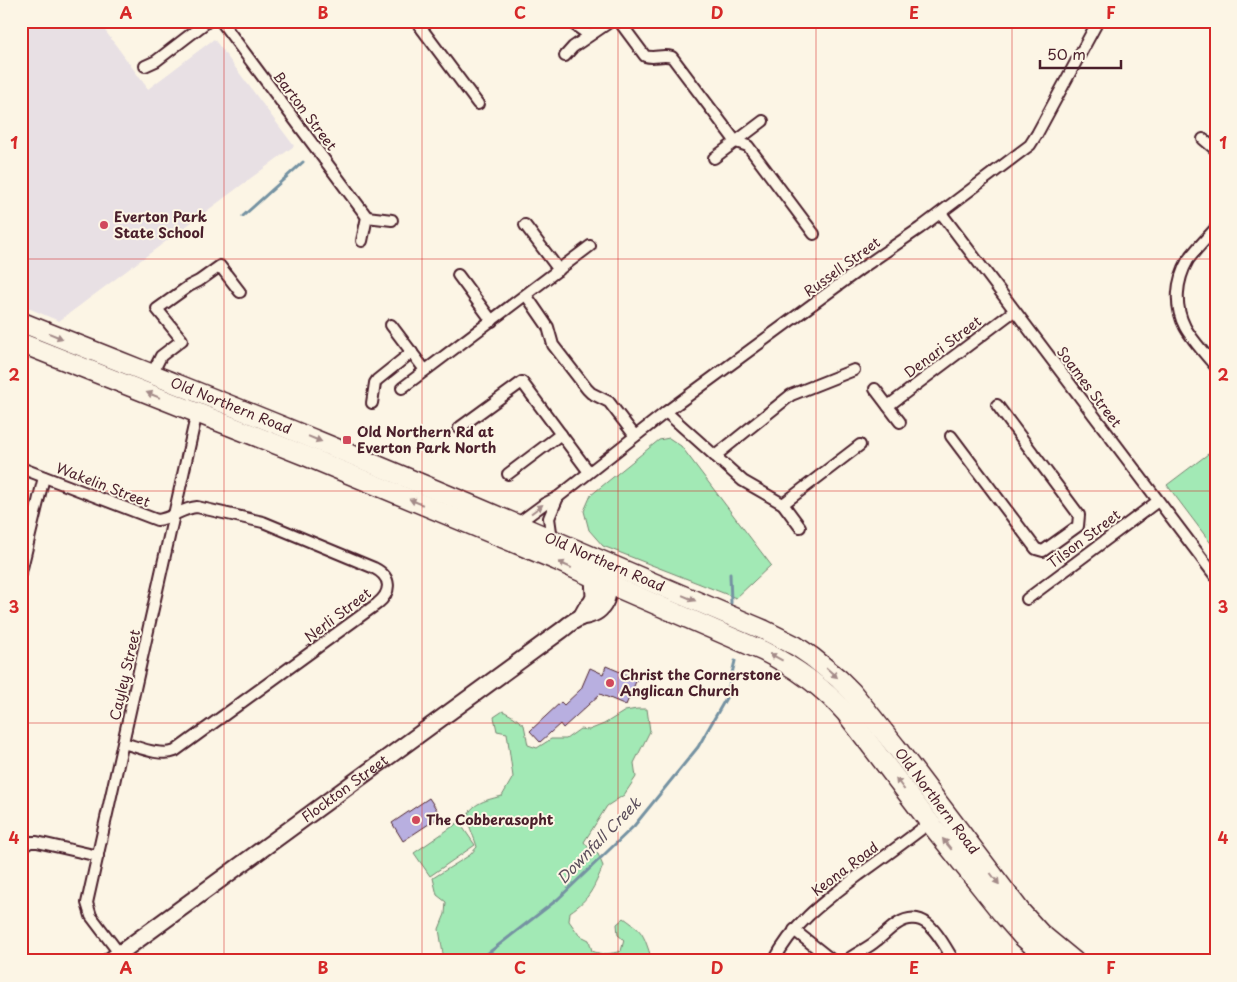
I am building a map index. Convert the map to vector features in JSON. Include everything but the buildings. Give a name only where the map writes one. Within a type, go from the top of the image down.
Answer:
[{"type":"highway","name":"Old Northern Road","points":[[21,322],[236,407],[517,524],[764,630],[796,646],[839,679],[864,705],[896,747],[937,817],[1011,924],[1050,961]]},
{"type":"highway","name":"Old Northern Road","points":[[21,343],[238,428],[556,560],[782,660],[813,681],[836,701],[1026,919],[1074,961]]},
{"type":"highway","points":[[236,407],[233,412],[238,428]]},
{"type":"street","points":[[145,66],[156,61],[208,21]]},
{"type":"street","name":"Barton Street","points":[[221,21],[368,217]]},
{"type":"street","points":[[416,21],[478,104]]},
{"type":"street","points":[[569,21],[589,35]]},
{"type":"street","points":[[565,56],[573,47],[589,35],[612,21]]},
{"type":"street","points":[[619,21],[645,56],[652,58],[666,55],[672,57],[736,142],[748,146],[814,234]]},
{"type":"street","name":"Russell Street","points":[[517,524],[544,504],[558,497],[666,412],[940,213],[1030,145],[1098,21]]},
{"type":"street","points":[[714,158],[764,121]]},
{"type":"street","points":[[1202,139],[1216,150]]},
{"type":"street","name":"Soames Street","points":[[940,213],[1216,577]]},
{"type":"street","points":[[362,241],[368,217],[392,220]]},
{"type":"street","points":[[525,225],[559,270]]},
{"type":"street","points":[[1216,228],[1189,259],[1178,285],[1178,297],[1179,312],[1186,328],[1216,367]]},
{"type":"street","points":[[402,388],[590,246]]},
{"type":"street","points":[[152,374],[161,356],[182,340],[157,309],[220,266],[240,292]]},
{"type":"street","points":[[458,275],[492,321]]},
{"type":"street","points":[[526,295],[548,327],[555,348],[590,393],[609,402],[635,436]]},
{"type":"street","name":"Denari Street","points":[[888,406],[1014,310]]},
{"type":"street","points":[[391,325],[425,370]]},
{"type":"street","points":[[372,403],[377,380],[412,352]]},
{"type":"street","points":[[715,456],[791,394],[854,370]]},
{"type":"street","points":[[459,428],[522,382],[589,472]]},
{"type":"street","points":[[875,389],[900,422]]},
{"type":"street","name":"Cayley Street","points":[[114,957],[91,916],[88,898],[198,413],[205,395]]},
{"type":"street","points":[[951,436],[1036,548],[1044,552],[1078,526],[1079,515],[996,405]]},
{"type":"street","points":[[666,412],[743,482],[784,504],[800,526]]},
{"type":"street","points":[[508,474],[561,434]]},
{"type":"street","points":[[784,504],[860,444]]},
{"type":"street","name":"Wakelin Street","points":[[21,468],[157,520],[175,514]]},
{"type":"street","points":[[21,572],[44,477]]},
{"type":"street","points":[[552,539],[549,518],[558,497]]},
{"type":"street","name":"Tilson Street","points":[[1027,599],[1158,501]]},
{"type":"street","name":"Nerli Street","points":[[123,743],[159,753],[167,754],[175,751],[377,604],[386,595],[388,590],[384,574],[379,571],[263,522],[196,507],[190,507],[175,514]]},
{"type":"street","points":[[596,558],[608,575],[601,581]]},
{"type":"street","name":"Flockton Street","points":[[114,957],[539,646],[581,617],[592,615],[603,606],[609,594],[601,581]]},
{"type":"street","name":"Keona Road","points":[[774,961],[794,930],[819,905],[937,817]]},
{"type":"street","points":[[21,848],[30,842],[37,842],[98,856]]},
{"type":"street","points":[[846,961],[895,926],[910,919],[923,921],[933,928],[952,958],[941,961]]},
{"type":"street","points":[[794,930],[833,961]]},
{"type":"shaded area","name":"Everton Park State School","points":[[21,21],[98,21],[148,89],[214,39],[294,146],[59,321],[21,305]]},
{"type":"green space","points":[[669,438],[681,446],[771,565],[736,598],[603,546],[589,530],[584,511],[591,495],[659,440]]},
{"type":"green space","points":[[1216,448],[1216,550],[1167,485]]},
{"type":"green space","points":[[647,709],[650,731],[634,763],[636,777],[624,795],[607,806],[584,842],[592,852],[598,854],[603,866],[587,897],[570,912],[569,921],[579,935],[589,940],[592,951],[606,954],[621,951],[624,940],[618,935],[617,924],[624,918],[643,937],[650,954],[647,961],[438,961],[443,954],[439,929],[445,914],[446,902],[437,895],[433,878],[470,855],[477,847],[468,820],[471,810],[486,800],[502,796],[513,777],[507,733],[497,731],[494,717],[503,711],[514,717],[524,725],[528,745],[537,748],[551,739],[566,739],[580,729],[589,730],[604,724],[625,711]]},
{"type":"green space","points":[[459,822],[475,845],[430,876],[414,853]]},
{"type":"waterway","points":[[243,216],[303,162]]},
{"type":"waterway","points":[[730,574],[731,603]]},
{"type":"waterway","name":"Downfall Creek","points":[[478,961],[558,899],[634,826],[698,747],[726,698],[735,661]]},
{"type":"place","name":"Everton Park State School","points":[[104,225]]},
{"type":"place","name":"Old Northern Rd at Everton Park North","points":[[347,440]]},
{"type":"place","name":"Christ the Cornerstone Anglican Church","points":[[610,683]]},
{"type":"place","name":"The Cobberasopht","points":[[416,820]]}]
